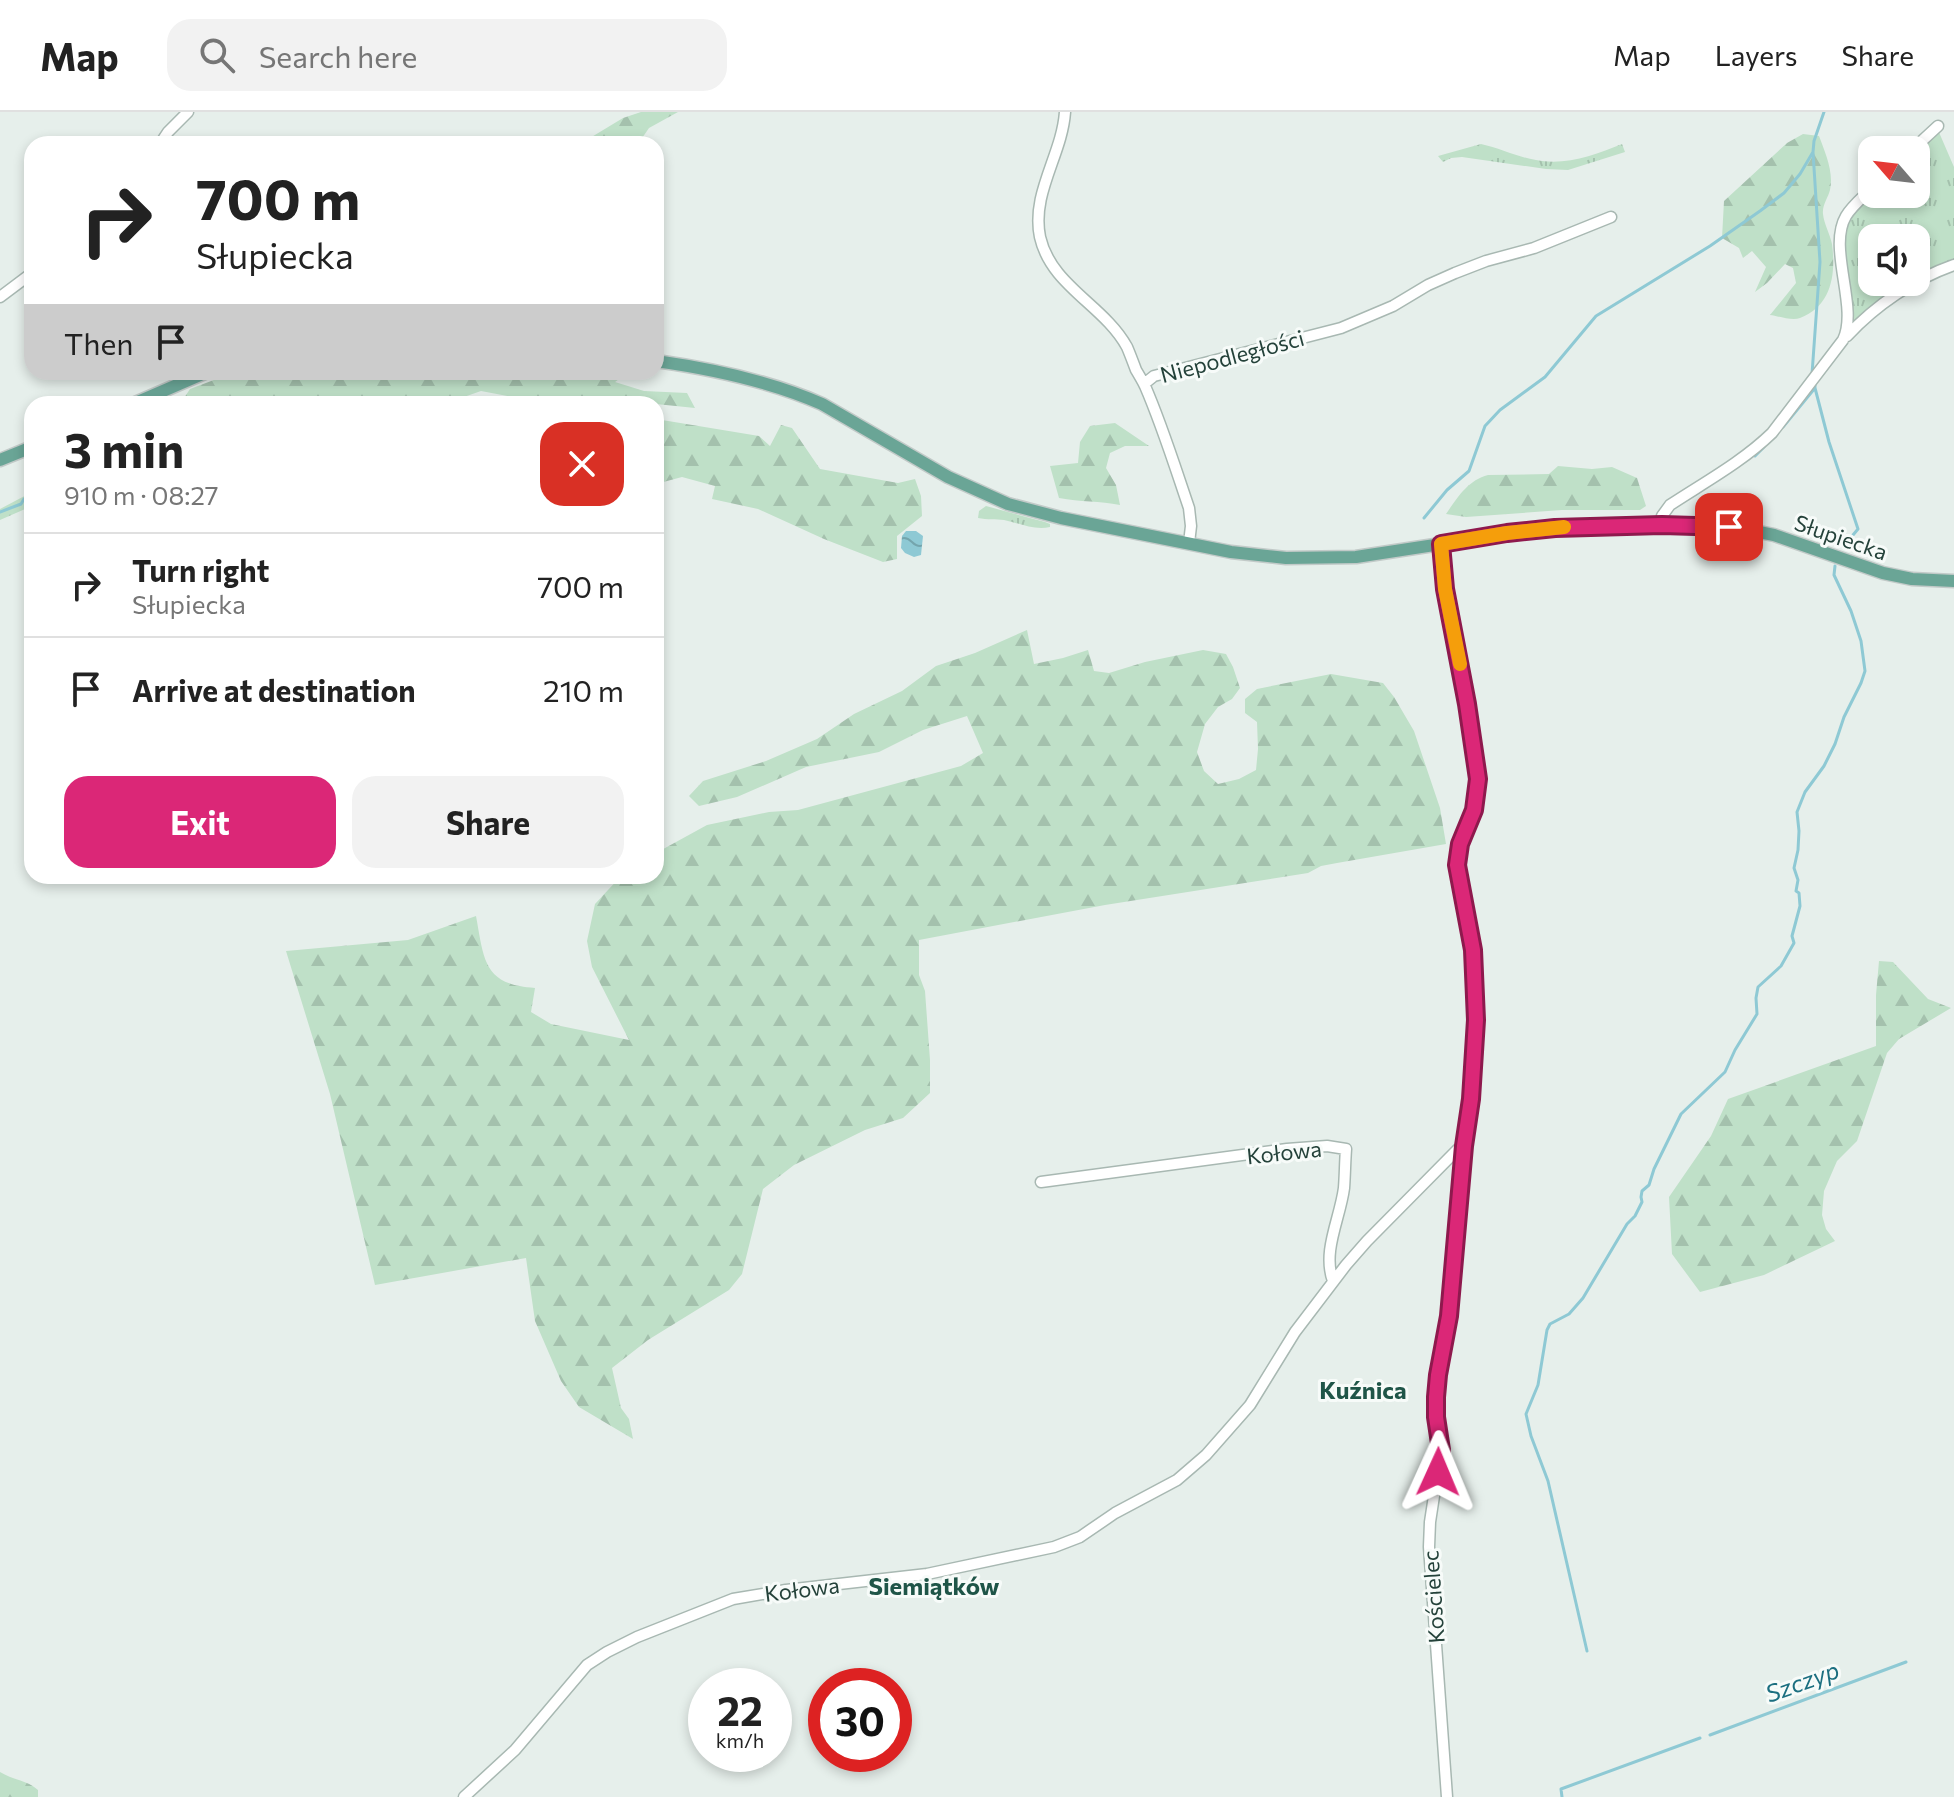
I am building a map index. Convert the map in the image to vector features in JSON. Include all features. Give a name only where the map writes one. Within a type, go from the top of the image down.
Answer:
[{"type":"main road","name":"Słupiecka","points":[[664,363],[740,377],[806,397],[948,477],[1008,504],[1208,549],[1286,558],[1356,557],[1539,529],[1707,525],[1774,535],[1883,573],[1912,579],[1954,581]]},
{"type":"main road","points":[[152,396],[188,380]]},
{"type":"main road","points":[[0,460],[24,450]]},
{"type":"street","points":[[165,136],[188,112]]},
{"type":"street","name":"Niepodległości","points":[[1065,112],[1064,130],[1040,203],[1041,238],[1047,257],[1066,283],[1115,329],[1144,384],[1154,376],[1364,320],[1455,273],[1534,248],[1611,217]]},
{"type":"street","points":[[1927,136],[1938,126]]},
{"type":"street","points":[[1843,340],[1848,330],[1848,318],[1841,262],[1841,231],[1847,214],[1858,203]]},
{"type":"street","points":[[1662,525],[1662,516],[1670,505],[1759,446],[1772,433],[1843,340],[1872,313],[1935,272],[1954,265]]},
{"type":"street","points":[[0,297],[24,279]]},
{"type":"street","points":[[1144,384],[1189,508],[1189,543]]},
{"type":"street","name":"Kościelec","points":[[1441,544],[1445,589],[1478,779],[1474,810],[1460,844],[1457,865],[1473,950],[1475,1060],[1449,1316],[1438,1375],[1436,1417],[1441,1450],[1429,1535],[1447,1797]]},
{"type":"street","name":"Kołowa","points":[[1041,1182],[1287,1149],[1327,1146],[1346,1149],[1344,1187],[1328,1257],[1333,1281]]},
{"type":"street","name":"Kołowa","points":[[464,1797],[515,1750],[578,1673],[607,1652],[637,1637],[733,1599],[927,1574],[1054,1547],[1080,1537],[1123,1508],[1168,1486],[1192,1469],[1250,1405],[1295,1332],[1367,1241],[1464,1146]]},
{"type":"green space","points":[[641,112],[678,112],[649,128],[644,136],[593,136],[623,118]]},
{"type":"green space","points":[[1938,130],[1954,167],[1954,259],[1930,270],[1930,224],[1858,224],[1858,296],[1888,296],[1854,322],[1844,257],[1848,223],[1859,208],[1930,208],[1930,138]]},
{"type":"green space","points":[[1803,134],[1819,136],[1830,169],[1830,190],[1823,214],[1832,244],[1833,266],[1830,287],[1819,305],[1811,313],[1793,319],[1770,315],[1796,283],[1793,268],[1785,264],[1755,292],[1766,267],[1752,251],[1743,258],[1739,248],[1722,238],[1724,201],[1787,143]]},
{"type":"green space","points":[[1481,144],[1522,157],[1558,162],[1622,144],[1625,152],[1568,170],[1462,157],[1443,162],[1438,156]]},
{"type":"green space","points":[[214,380],[618,380],[615,382],[644,391],[687,393],[695,408],[664,405],[664,396],[507,396],[481,391],[467,396],[185,396],[190,389]]},
{"type":"green space","points":[[664,420],[759,436],[770,446],[781,425],[792,428],[820,469],[898,483],[915,479],[921,496],[922,516],[897,536],[897,559],[883,562],[758,509],[712,499],[715,486],[682,477],[664,482]]},
{"type":"green space","points":[[1115,423],[1149,446],[1125,446],[1110,453],[1106,468],[1116,485],[1120,505],[1059,498],[1050,466],[1078,463],[1080,442],[1090,426]]},
{"type":"green space","points":[[1558,466],[1612,467],[1637,478],[1646,506],[1640,510],[1562,510],[1466,517],[1446,514],[1464,490],[1481,477],[1549,474]]},
{"type":"green space","points":[[24,496],[24,510],[0,520],[0,509]]},
{"type":"green space","points":[[986,506],[1045,522],[1050,527],[978,518],[979,511]]},
{"type":"green space","points":[[1027,630],[1034,664],[1088,650],[1094,671],[1109,673],[1203,650],[1226,654],[1240,688],[1232,699],[1218,707],[1205,724],[1197,752],[1204,771],[1218,784],[1239,779],[1256,770],[1257,722],[1245,713],[1245,699],[1257,689],[1331,674],[1383,683],[1414,731],[1440,808],[1446,844],[1321,866],[1308,873],[1105,905],[919,940],[919,975],[925,991],[930,1093],[903,1118],[865,1130],[794,1165],[763,1189],[742,1274],[729,1290],[648,1340],[612,1368],[621,1408],[629,1419],[633,1439],[579,1407],[561,1381],[535,1321],[526,1258],[375,1285],[330,1094],[286,951],[408,940],[476,916],[489,967],[505,982],[535,988],[531,1012],[551,1024],[629,1040],[592,967],[587,941],[595,904],[614,884],[664,884],[664,849],[707,825],[769,812],[798,810],[961,766],[983,753],[967,716],[923,730],[879,752],[806,767],[737,797],[699,806],[689,796],[703,781],[766,761],[817,739],[854,714],[902,691],[936,666]]},
{"type":"green space","points":[[1879,961],[1893,962],[1928,999],[1951,1008],[1899,1039],[1887,1053],[1857,1141],[1837,1161],[1824,1191],[1822,1215],[1826,1229],[1835,1241],[1764,1275],[1700,1292],[1672,1254],[1669,1197],[1711,1136],[1728,1099],[1876,1046]]},
{"type":"green space","points":[[0,1772],[34,1787],[38,1790],[38,1797],[0,1797]]},
{"type":"water","points":[[906,531],[916,531],[923,536],[921,555],[914,557],[901,548],[902,536]]},
{"type":"waterway","points":[[1812,374],[1820,262],[1813,152],[1824,112]]},
{"type":"waterway","points":[[1424,518],[1447,490],[1469,471],[1485,426],[1500,410],[1545,377],[1596,316],[1710,246],[1784,193],[1813,152]]},
{"type":"waterway","points":[[1815,383],[1829,442],[1858,529],[1843,547]]},
{"type":"waterway","points":[[1783,427],[1815,388]]},
{"type":"waterway","points":[[1755,456],[1764,447]]},
{"type":"waterway","points":[[0,512],[21,504],[24,499]]},
{"type":"waterway","points":[[1587,1651],[1548,1481],[1526,1414],[1538,1385],[1550,1324],[1569,1314],[1583,1298],[1627,1224],[1635,1216],[1642,1202],[1642,1191],[1649,1185],[1681,1114],[1725,1072],[1757,1014],[1758,987],[1781,966],[1794,943],[1792,936],[1800,906],[1794,868],[1798,850],[1797,812],[1805,792],[1835,744],[1865,671],[1861,641],[1834,575],[1835,566]]},
{"type":"waterway","name":"Szczyp","points":[[1710,1735],[1906,1662]]},
{"type":"waterway","name":"Szczyp","points":[[1562,1797],[1561,1789],[1700,1738]]},
{"type":"slow traffic","points":[[1460,664],[1445,589],[1441,544],[1564,527]]},
{"type":"district","name":"Kuźnica","points":[[1363,1389]]},
{"type":"district","name":"Siemiątków","points":[[934,1585]]},
{"type":"route","points":[[1438,1472],[1441,1450],[1436,1397],[1449,1316],[1475,1060],[1473,950],[1457,865],[1460,844],[1474,810],[1478,779],[1445,589],[1441,544],[1555,528],[1729,527]]}]
